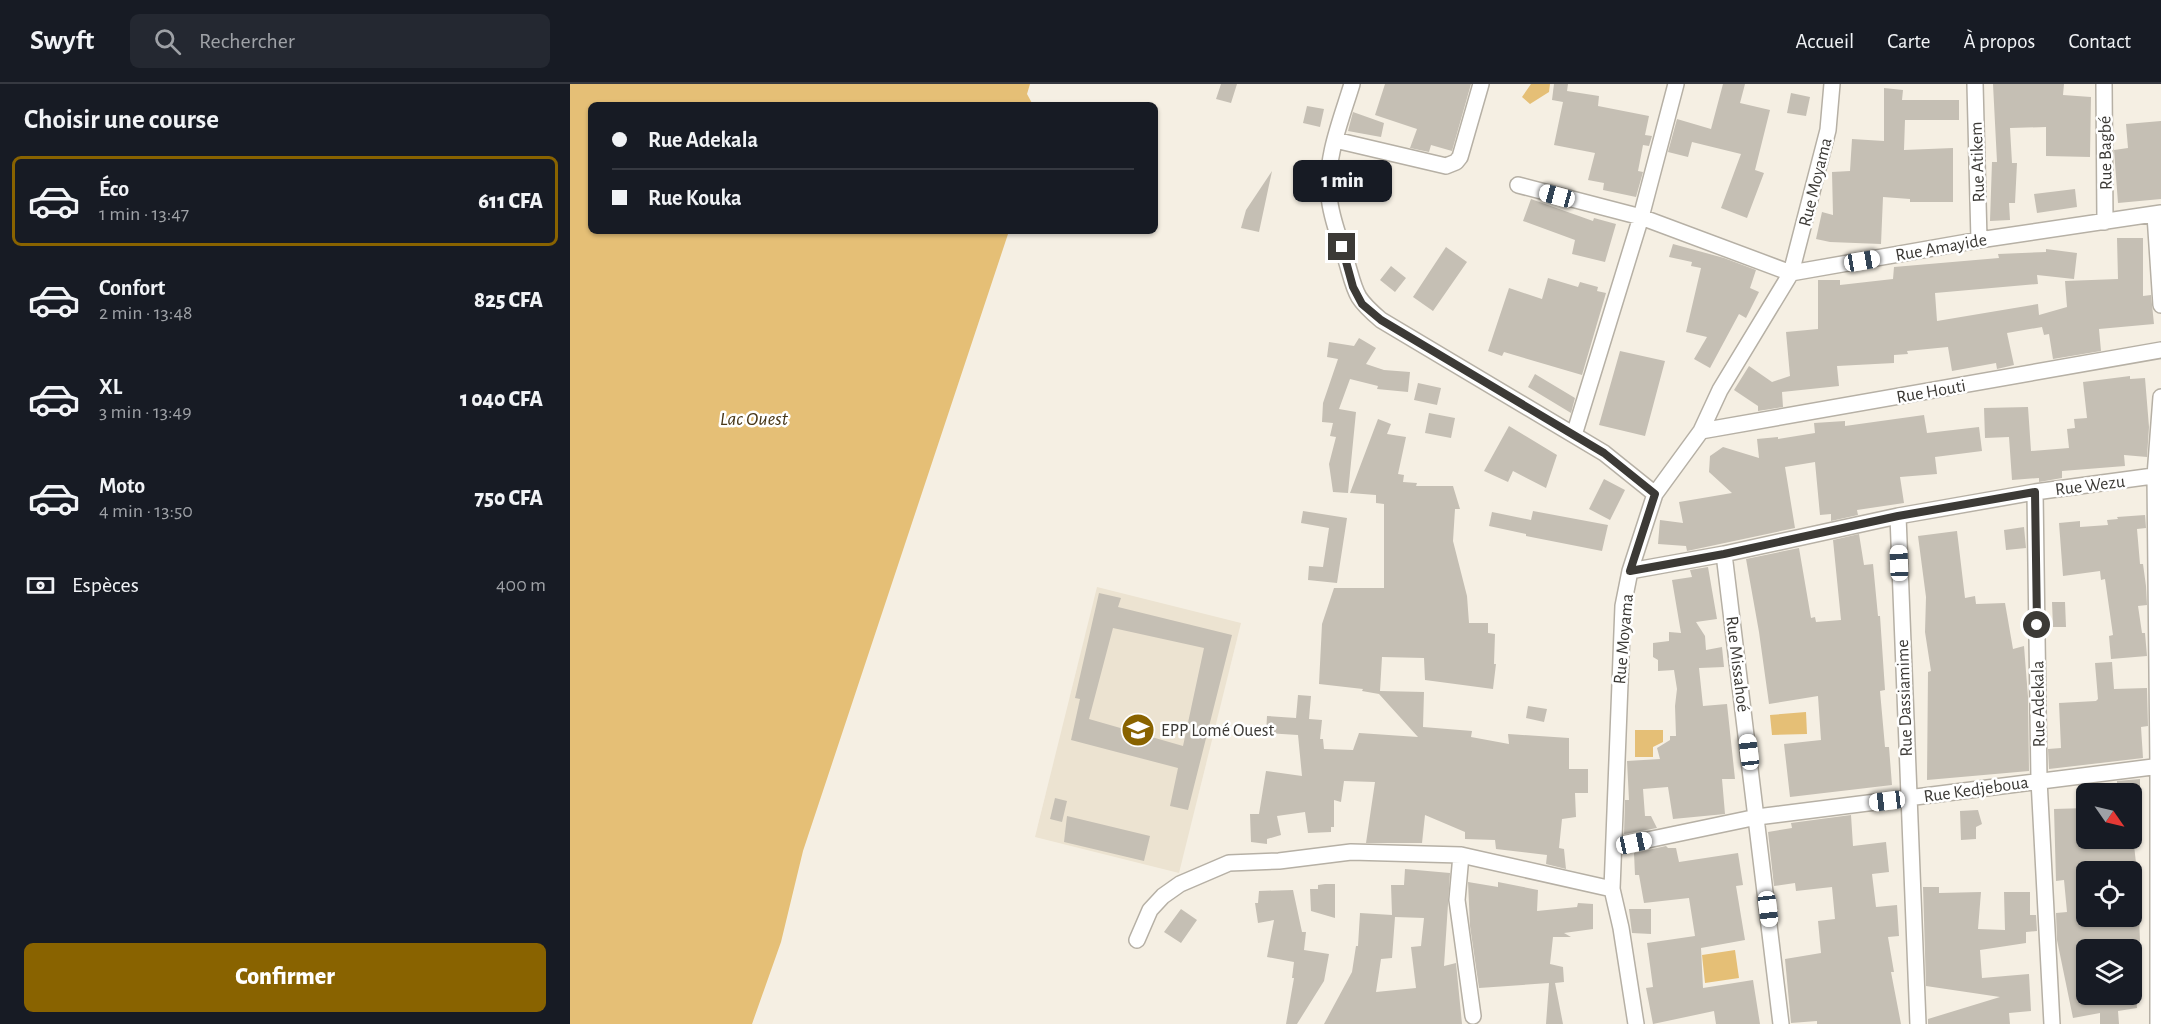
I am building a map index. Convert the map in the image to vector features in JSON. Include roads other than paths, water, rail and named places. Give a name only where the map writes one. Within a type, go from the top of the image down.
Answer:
[{"type":"street","points":[[1352,84],[1335,141],[1329,174],[1329,198],[1336,232],[1353,287],[1362,304],[1381,320],[1604,453],[1655,494]]},
{"type":"street","points":[[1335,141],[1446,166],[1452,165],[1460,157],[1481,84]]},
{"type":"street","points":[[1574,435],[1641,217],[1676,84]]},
{"type":"street","name":"Rue Moyama","points":[[1636,1024],[1621,928],[1612,889],[1620,626],[1630,571],[1655,494],[1701,431],[1720,390],[1791,273],[1828,130],[1832,84]]},
{"type":"street","name":"Rue Atikem","points":[[1975,84],[1979,240]]},
{"type":"street","name":"Rue Bagbé","points":[[2104,84],[2105,222]]},
{"type":"street","points":[[1518,186],[1641,217],[1791,273]]},
{"type":"street","points":[[2158,214],[2161,305]]},
{"type":"street","name":"Rue Amayide","points":[[1791,273],[1979,240],[2158,214]]},
{"type":"street","name":"Rue Houti","points":[[1701,431],[2161,350]]},
{"type":"street","points":[[2158,1024],[2160,766],[2158,475],[2161,397]]},
{"type":"street","name":"Rue Wezu","points":[[1630,571],[1724,554],[1898,516],[2035,492],[2158,475]]},
{"type":"street","name":"Rue Adekala","points":[[2035,492],[2039,780],[2052,1024]]},
{"type":"street","name":"Rue Dassiamime","points":[[1898,516],[1918,1024]]},
{"type":"street","name":"Rue Missahoé","points":[[1724,554],[1781,1024]]},
{"type":"street","name":"Rue Kedjeboua","points":[[1614,847],[1757,817],[2160,766]]},
{"type":"street","points":[[1137,940],[1150,910],[1163,896],[1180,884],[1229,863],[1279,861],[1351,852],[1461,855],[1612,889]]},
{"type":"street","points":[[1461,855],[1457,900],[1473,1016]]},
{"type":"water","name":"Lac Ouest","points":[[570,84],[1030,84],[1027,94],[1031,102],[588,102],[588,234],[1008,234],[803,851],[781,942],[752,1024],[570,1024]]},
{"type":"water","points":[[1531,84],[1550,84],[1549,92],[1530,104],[1522,97]]},
{"type":"water","points":[[1806,712],[1807,734],[1772,735],[1770,715]]},
{"type":"water","points":[[1635,730],[1663,730],[1663,742],[1653,747],[1653,757],[1635,757]]},
{"type":"water","points":[[1735,950],[1739,978],[1705,983],[1702,955]]},
{"type":"place","name":"EPP Lomé Ouest","points":[[1138,730]]}]
